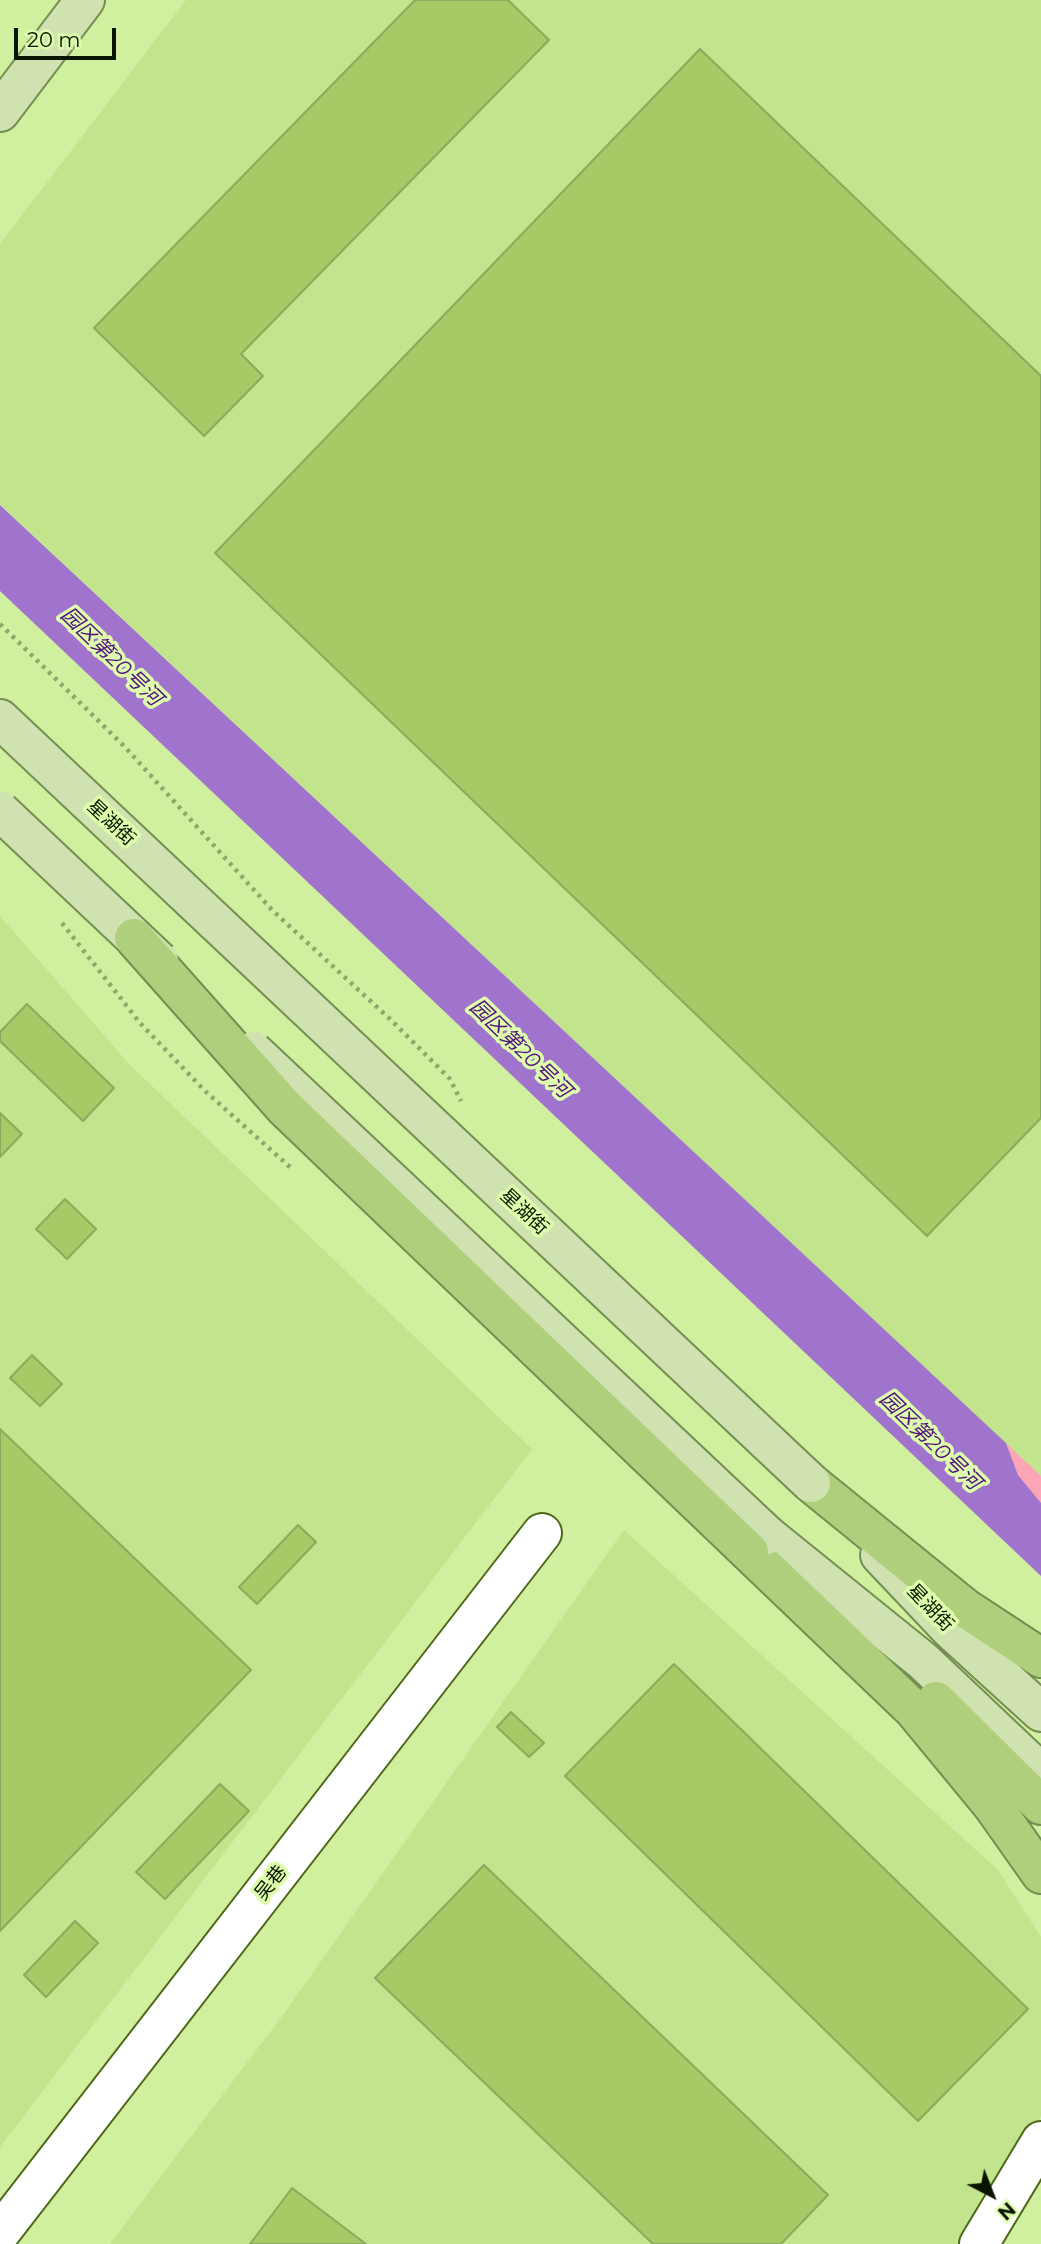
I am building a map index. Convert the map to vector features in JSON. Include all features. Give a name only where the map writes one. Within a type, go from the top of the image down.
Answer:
[{"type":"highway","points":[[134,938],[285,1108],[913,1709],[993,1806],[1041,1874]]},
{"type":"highway","points":[[811,1483],[965,1608],[1041,1658]]},
{"type":"highway","points":[[767,1535],[1041,1805]]},
{"type":"main road","points":[[0,112],[85,0]]},
{"type":"main road","name":"星湖街","points":[[0,719],[811,1483],[950,1629],[1041,1712]]},
{"type":"main road","points":[[0,811],[767,1535],[923,1661],[1041,1773]]},
{"type":"street","name":"吴巷","points":[[0,2233],[542,1534]]},
{"type":"street","points":[[979,2244],[1041,2141]]},
{"type":"path","points":[[0,624],[125,747],[272,910],[391,1020],[450,1079],[462,1101]]},
{"type":"shaded area","points":[[186,0],[1041,0],[1041,1476],[0,504],[0,244]]},
{"type":"shaded area","points":[[0,916],[129,1064],[532,1449],[0,2147]]},
{"type":"shaded area","points":[[1006,1443],[1041,1476],[1041,1503],[1018,1475]]},
{"type":"shaded area","points":[[624,1530],[998,1870],[1041,1937],[1041,2116],[965,2244],[110,2244],[286,2011]]},
{"type":"water","name":"园区第20号河","points":[[0,505],[1006,1443],[1018,1475],[1041,1503],[1041,1576],[0,591]]},
{"type":"building","points":[[415,0],[508,0],[549,40],[241,354],[263,376],[204,436],[94,328]]},
{"type":"building","points":[[700,49],[1041,376],[1041,1118],[927,1236],[215,553]]},
{"type":"building","points":[[27,1004],[114,1088],[83,1121],[0,1041],[0,1032]]},
{"type":"building","points":[[0,1113],[22,1134],[0,1157]]},
{"type":"building","points":[[65,1199],[96,1229],[67,1259],[36,1229]]},
{"type":"building","points":[[32,1355],[62,1384],[40,1406],[10,1378]]},
{"type":"building","points":[[0,1429],[251,1670],[0,1931]]},
{"type":"building","points":[[298,1525],[316,1542],[257,1604],[239,1587]]},
{"type":"building","points":[[674,1664],[1028,2009],[918,2121],[565,1776]]},
{"type":"building","points":[[511,1712],[544,1743],[529,1757],[497,1727]]},
{"type":"building","points":[[220,1784],[249,1811],[165,1899],[136,1872]]},
{"type":"building","points":[[484,1865],[828,2195],[781,2244],[653,2244],[375,1978]]},
{"type":"building","points":[[75,1921],[98,1943],[46,1997],[24,1975]]},
{"type":"building","points":[[292,2188],[366,2244],[250,2244]]}]
